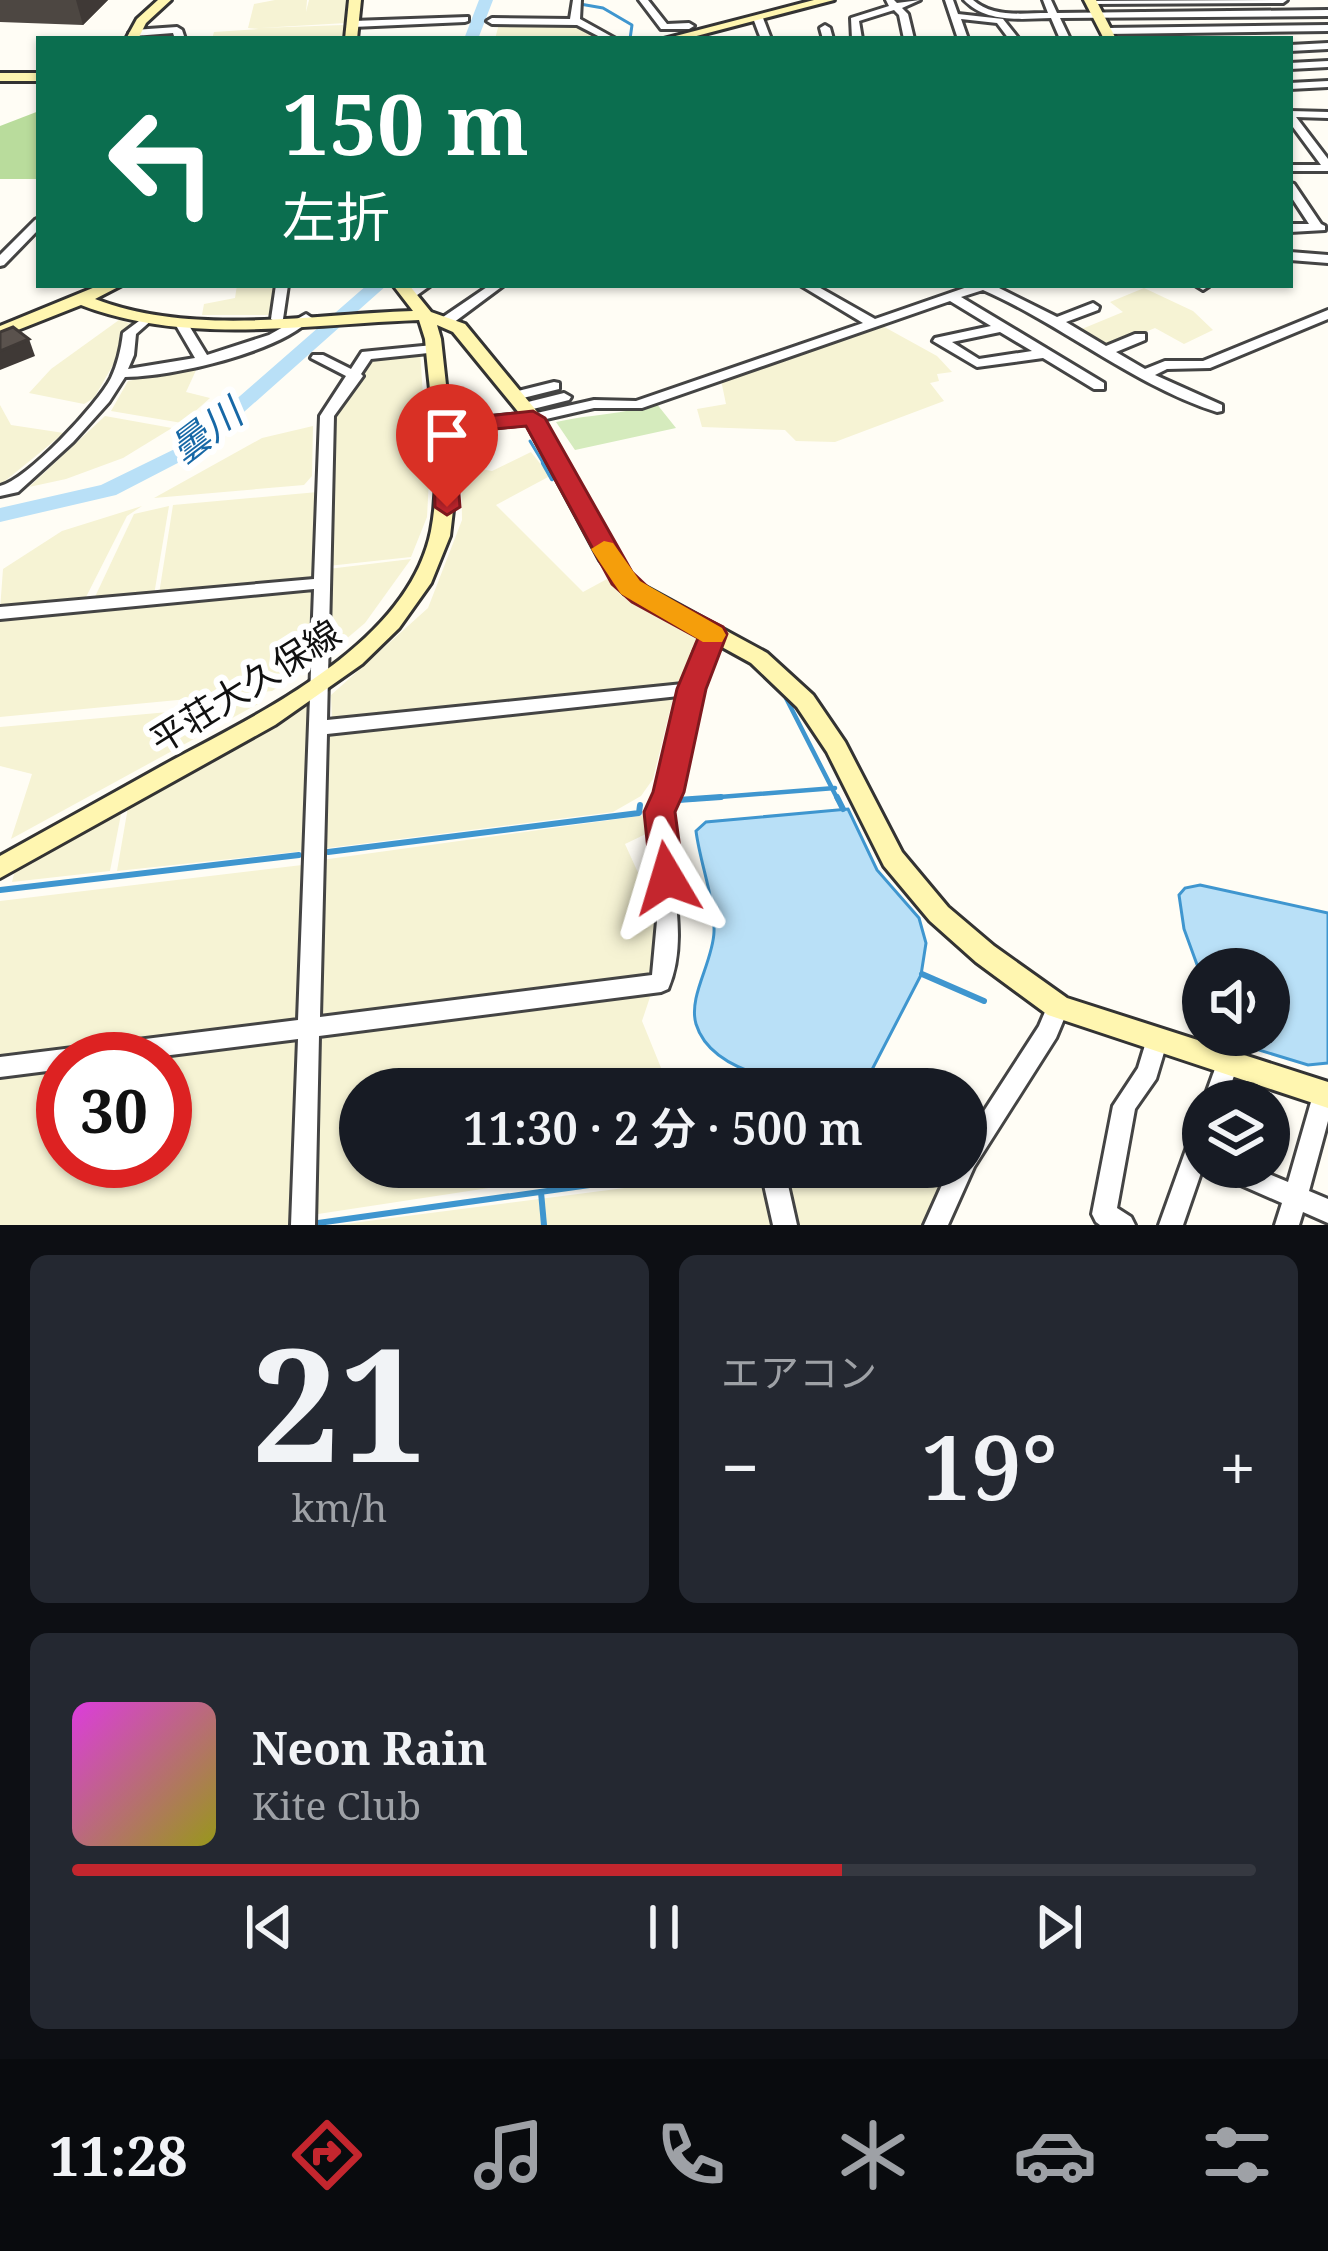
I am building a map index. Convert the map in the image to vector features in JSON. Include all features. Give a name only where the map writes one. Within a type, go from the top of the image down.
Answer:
[{"type":"street","points":[[133,36],[165,0]]},
{"type":"street","points":[[355,0],[352,32],[464,20]]},
{"type":"street","points":[[577,0],[574,18],[604,36]]},
{"type":"street","points":[[643,0],[664,27],[689,26]]},
{"type":"street","points":[[682,36],[828,0]]},
{"type":"street","points":[[856,36],[854,20],[894,3],[916,0]]},
{"type":"street","points":[[949,0],[962,36]]},
{"type":"street","points":[[968,0],[989,14],[1016,16],[1328,13]]},
{"type":"street","points":[[1008,0],[1025,36]]},
{"type":"street","points":[[1047,0],[1064,36]]},
{"type":"street","points":[[1283,0],[1090,0],[1108,35],[1235,36],[1328,28]]},
{"type":"street","points":[[1210,1],[1235,36]]},
{"type":"street","points":[[894,3],[908,36]]},
{"type":"street","points":[[956,16],[1000,21],[1012,36]]},
{"type":"street","points":[[758,18],[765,36]]},
{"type":"street","points":[[492,21],[578,22]]},
{"type":"street","points":[[133,36],[177,30],[179,36]]},
{"type":"street","points":[[697,36],[706,30]]},
{"type":"street","points":[[1293,48],[1328,46]]},
{"type":"street","points":[[1293,66],[1328,64]]},
{"type":"street","points":[[0,77],[36,77]]},
{"type":"street","points":[[1293,86],[1328,84]]},
{"type":"street","points":[[1293,115],[1328,115]]},
{"type":"street","points":[[1293,119],[1328,168]]},
{"type":"street","points":[[1293,168],[1328,168]]},
{"type":"street","points":[[1293,190],[1323,228]]},
{"type":"street","points":[[0,262],[36,225]]},
{"type":"street","points":[[1293,256],[1328,259]]},
{"type":"street","points":[[0,332],[107,288]]},
{"type":"street","points":[[277,319],[282,288]]},
{"type":"street","points":[[81,299],[147,320],[180,322],[360,316],[481,288]]},
{"type":"street","points":[[811,288],[875,324]]},
{"type":"street","points":[[907,313],[907,307],[924,296],[925,288]]},
{"type":"street","points":[[524,407],[638,405],[975,288]]},
{"type":"street","points":[[989,288],[1187,398],[1217,408]]},
{"type":"street","points":[[952,297],[1099,386]]},
{"type":"street","points":[[419,299],[471,339],[524,407],[622,578],[642,596],[759,658],[806,701],[837,748],[893,859],[939,914],[1058,1007],[1101,1025],[1326,1095],[1287,1225]]},
{"type":"street","name":"平荘大久保線","points":[[0,868],[320,686],[371,645],[398,615],[435,557],[447,507],[433,349],[419,299]]},
{"type":"street","points":[[1056,322],[1093,307]]},
{"type":"street","points":[[1310,340],[1328,316]]},
{"type":"street","points":[[1146,374],[1165,365],[1205,365],[1328,316]]},
{"type":"street","points":[[118,373],[280,337],[311,318]]},
{"type":"street","points":[[0,491],[13,489],[95,411],[130,350],[130,333],[147,320]]},
{"type":"street","points":[[180,322],[202,358]]},
{"type":"street","points":[[1003,327],[940,341],[977,362],[1048,353]]},
{"type":"street","points":[[1106,351],[1140,337]]},
{"type":"street","points":[[303,1225],[327,416],[371,353],[433,349]]},
{"type":"street","points":[[318,358],[356,376]]},
{"type":"street","points":[[442,427],[524,407],[559,391]]},
{"type":"street","points":[[0,614],[323,583]]},
{"type":"street","points":[[0,1066],[661,983],[669,955],[669,913],[660,812],[669,792],[691,689],[713,634]]},
{"type":"street","points":[[317,728],[691,689]]},
{"type":"street","points":[[987,1127],[1048,1031],[1058,1007]]},
{"type":"street","points":[[1123,1225],[1104,1214],[1124,1106],[1148,1072],[1157,1039]]},
{"type":"street","points":[[1222,1080],[1228,1062]]},
{"type":"street","points":[[777,1188],[785,1225]]},
{"type":"street","points":[[936,1225],[953,1188]]},
{"type":"street","points":[[1171,1225],[1185,1188]]},
{"type":"street","points":[[1274,1188],[1328,1211]]},
{"type":"shaded area","points":[[307,0],[306,12],[309,0],[349,0],[346,23],[260,28],[343,25],[345,36],[213,36],[214,32],[259,29],[248,28],[254,4]]},
{"type":"shaded area","points":[[574,23],[598,36],[496,36],[499,24]]},
{"type":"shaded area","points":[[237,288],[275,288],[271,315],[202,315],[204,304],[235,298]]},
{"type":"shaded area","points":[[1144,288],[1193,311],[1213,330],[1184,344],[1155,328],[1107,348],[1077,331],[1123,312],[1110,302]]},
{"type":"shaded area","points":[[119,320],[133,324],[119,336],[124,346],[94,398],[84,404],[29,393],[51,369]]},
{"type":"shaded area","points":[[879,324],[937,356],[952,372],[937,374],[939,381],[930,383],[944,401],[835,442],[796,441],[785,430],[702,427],[697,409],[726,404],[721,380]]},
{"type":"shaded area","points":[[420,352],[429,480],[427,517],[411,557],[328,566],[333,416],[348,398],[367,357]]},
{"type":"shaded area","points":[[198,366],[186,392],[210,398],[182,423],[111,411],[128,381]]},
{"type":"shaded area","points":[[0,405],[11,425],[64,433],[0,485]]},
{"type":"shaded area","points":[[105,416],[172,428],[123,458],[29,487]]},
{"type":"shaded area","points":[[313,426],[312,476],[304,485],[154,498],[262,438]]},
{"type":"shaded area","points":[[531,452],[550,476],[496,505],[583,592],[607,579],[635,605],[702,637],[683,684],[332,721],[331,695],[428,608],[462,520],[461,457],[471,457],[476,468],[492,471]]},
{"type":"shaded area","points":[[318,492],[315,578],[159,594],[173,505]]},
{"type":"shaded area","points":[[142,506],[127,516],[84,601],[0,610],[3,569],[62,531]]},
{"type":"shaded area","points":[[169,506],[154,595],[93,601],[134,514]]},
{"type":"shaded area","points":[[411,559],[365,623],[326,656],[328,569]]},
{"type":"shaded area","points":[[312,591],[306,670],[272,691],[0,717],[0,619]]},
{"type":"shaded area","points":[[674,694],[653,779],[641,796],[613,812],[320,849],[323,732]]},
{"type":"shaded area","points":[[258,704],[11,839],[32,774],[0,766],[0,727]]},
{"type":"shaded area","points":[[310,705],[304,851],[117,871],[128,807]]},
{"type":"shaded area","points":[[122,809],[110,871],[12,882],[15,870]]},
{"type":"shaded area","points":[[647,815],[648,833],[625,844],[640,877],[659,875],[659,959],[651,975],[322,1017],[321,860]]},
{"type":"shaded area","points":[[302,865],[296,1021],[192,1033],[36,1032],[36,1052],[0,1056],[0,901]]},
{"type":"shaded area","points":[[653,988],[642,1021],[661,1068],[339,1068],[339,1188],[489,1188],[318,1214],[315,1030]]},
{"type":"shaded area","points":[[301,1033],[296,1225],[0,1225],[0,1071],[36,1066],[36,1188],[192,1188],[192,1047]]},
{"type":"shaded area","points":[[624,1188],[768,1188],[777,1225],[337,1225]]},
{"type":"shaded area","points":[[787,1188],[944,1188],[928,1225],[797,1225]]},
{"type":"green space","points":[[36,112],[36,179],[0,179],[0,126]]},
{"type":"green space","points":[[656,403],[676,428],[575,450],[556,422],[632,410]]},
{"type":"water","points":[[848,809],[877,870],[919,918],[926,943],[921,975],[873,1068],[742,1068],[706,1043],[694,1013],[714,932],[696,831],[706,822]]},
{"type":"water","points":[[1200,885],[1328,913],[1328,1063],[1308,1065],[1279,1056],[1290,1056],[1290,948],[1191,948],[1179,895],[1185,888]]},
{"type":"building","points":[[13,327],[29,339],[0,351],[0,332]]},
{"type":"waterway","name":"曇川","points":[[472,36],[486,0]]},
{"type":"waterway","points":[[580,4],[603,8],[632,25],[630,36]]},
{"type":"waterway","name":"曇川","points":[[0,515],[108,490],[192,448],[375,288]]},
{"type":"waterway","points":[[530,441],[545,466]]},
{"type":"waterway","points":[[543,463],[552,479]]},
{"type":"waterway","points":[[786,698],[832,788]]},
{"type":"waterway","points":[[707,798],[832,788]]},
{"type":"waterway","points":[[832,788],[838,800]]},
{"type":"waterway","points":[[707,798],[721,797]]},
{"type":"waterway","points":[[837,797],[843,809]]},
{"type":"waterway","points":[[678,800],[707,798]]},
{"type":"waterway","points":[[681,800],[707,798]]},
{"type":"waterway","points":[[328,852],[639,813],[640,805]]},
{"type":"waterway","points":[[0,890],[299,855]]},
{"type":"waterway","points":[[922,974],[984,1001]]},
{"type":"waterway","points":[[311,1224],[568,1188]]},
{"type":"waterway","points":[[541,1192],[544,1225]]},
{"type":"slow traffic","points":[[604,549],[622,578],[642,596],[713,635]]},
{"type":"route","points":[[447,507],[442,427],[533,418],[622,578],[642,596],[713,634],[691,689],[669,792],[660,812],[667,878]]}]
